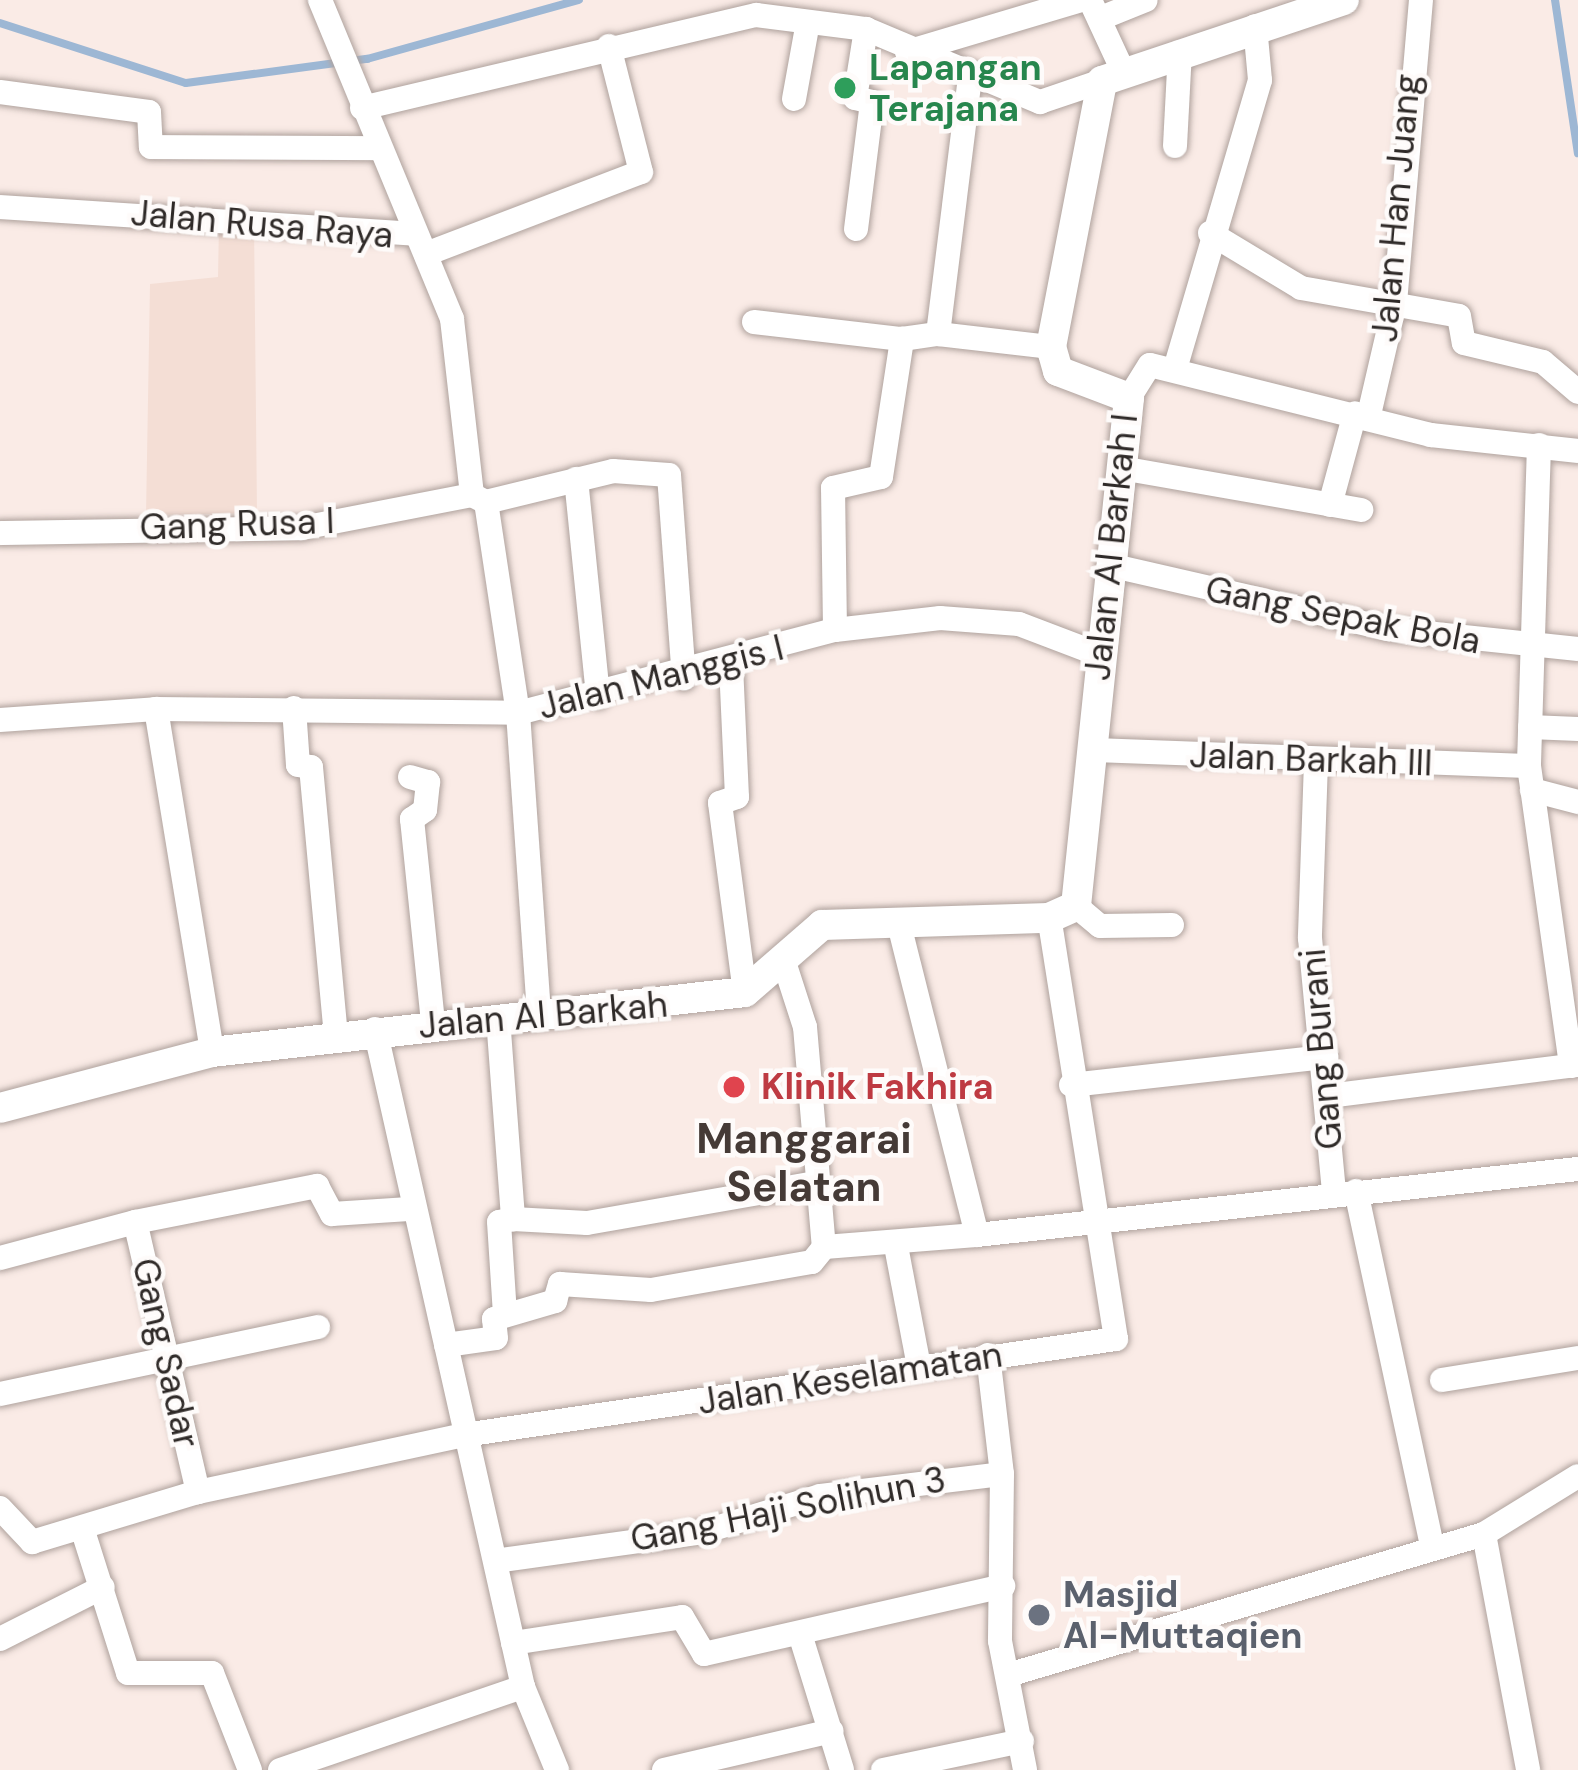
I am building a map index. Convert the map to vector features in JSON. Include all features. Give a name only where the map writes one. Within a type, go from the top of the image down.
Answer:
[{"type":"street","name":"Jalan Rusa Raya","points":[[0,207],[421,244],[320,0]]},
{"type":"street","points":[[754,322],[902,339],[938,334],[1051,347],[1112,76],[1096,9],[1147,0]]},
{"type":"street","points":[[360,100],[756,15],[866,29],[908,52],[1040,102],[1256,26],[1285,7],[1344,0]]},
{"type":"street","name":"Jalan Han Juang","points":[[1330,505],[1395,303],[1421,0]]},
{"type":"street","points":[[908,52],[1064,2]]},
{"type":"street","points":[[794,99],[808,22]]},
{"type":"street","points":[[1175,369],[1210,233],[1260,80],[1256,26]]},
{"type":"street","points":[[856,229],[872,102],[855,98],[866,29]]},
{"type":"street","points":[[538,1017],[518,713],[452,319],[421,244],[641,172],[608,46]]},
{"type":"street","points":[[1175,146],[1180,52]]},
{"type":"street","points":[[938,334],[970,78]]},
{"type":"street","points":[[0,92],[148,112],[151,147],[380,148]]},
{"type":"street","points":[[1210,233],[1301,288],[1460,316],[1463,343],[1543,362],[1578,392]]},
{"type":"street","points":[[835,630],[833,488],[883,473],[902,339]]},
{"type":"street","name":"Jalan Al Barkah I","points":[[1051,347],[1058,371],[1130,398],[1098,654],[1093,750],[1064,913]]},
{"type":"street","points":[[1130,398],[1142,369],[1175,369],[1362,416],[1578,451]]},
{"type":"street","points":[[1328,1096],[1575,1065],[1531,778],[1527,651],[1539,445]]},
{"type":"street","name":"Gang Rusa I","points":[[0,533],[302,528],[647,469],[674,482],[684,678]]},
{"type":"street","points":[[1120,469],[1361,510]]},
{"type":"street","points":[[576,479],[598,698]]},
{"type":"street","name":"Gang Sepak Bola","points":[[1109,565],[1527,651],[1578,649]]},
{"type":"street","name":"Jalan Manggis I","points":[[0,720],[156,709],[518,713],[684,678],[835,630],[940,618],[1019,625],[1098,654]]},
{"type":"street","points":[[731,664],[737,797],[721,803],[745,992]]},
{"type":"street","points":[[294,708],[298,765],[311,767],[336,1035]]},
{"type":"street","points":[[156,709],[212,1052]]},
{"type":"street","points":[[1529,727],[1578,729]]},
{"type":"street","name":"Jalan Barkah III","points":[[1093,750],[1531,778],[1578,802]]},
{"type":"street","name":"Gang Burani","points":[[1316,762],[1310,938],[1328,1096],[1345,1192],[1432,1547]]},
{"type":"street","points":[[410,776],[428,782],[425,810],[412,819],[433,1023]]},
{"type":"street","points":[[745,992],[822,925],[1064,913],[1100,926],[1172,925]]},
{"type":"street","points":[[1064,913],[1071,1085],[1093,1214]]},
{"type":"street","points":[[898,921],[977,1235]]},
{"type":"street","points":[[446,1345],[496,1339],[494,1319],[555,1301],[560,1284],[651,1290],[812,1262],[824,1247],[805,1028],[783,959]]},
{"type":"street","name":"Jalan Al Barkah","points":[[0,1108],[212,1052],[375,1029],[538,1017],[745,992]]},
{"type":"street","points":[[498,1018],[513,1219]]},
{"type":"street","points":[[375,1029],[409,1209],[446,1345],[464,1435],[502,1560],[512,1642],[523,1687],[556,1770]]},
{"type":"street","points":[[1071,1085],[1326,1057]]},
{"type":"street","points":[[824,1247],[896,1246],[1093,1214],[1578,1168]]},
{"type":"street","points":[[505,1315],[500,1222],[587,1223],[817,1183]]},
{"type":"street","name":"Gang Sadar","points":[[198,1492],[135,1222],[316,1186],[332,1214],[409,1209]]},
{"type":"street","name":"Jalan Keselamatan","points":[[0,1508],[32,1541],[198,1492],[464,1435],[918,1361],[1116,1339],[1093,1214]]},
{"type":"street","points":[[0,1258],[135,1222]]},
{"type":"street","points":[[896,1246],[918,1361]]},
{"type":"street","points":[[0,1394],[318,1327]]},
{"type":"street","points":[[988,1354],[1002,1474],[1008,1675],[1024,1770]]},
{"type":"street","points":[[1442,1380],[1578,1358]]},
{"type":"street","name":"Gang Haji Solihun 3","points":[[502,1560],[704,1532],[820,1496],[1002,1474]]},
{"type":"street","points":[[1008,1675],[1484,1534],[1578,1476]]},
{"type":"street","points":[[82,1528],[128,1673],[212,1673],[250,1770]]},
{"type":"street","points":[[1484,1534],[1528,1770]]},
{"type":"street","points":[[512,1642],[682,1617],[704,1654],[1003,1586]]},
{"type":"street","points":[[0,1639],[103,1587]]},
{"type":"street","points":[[800,1634],[842,1770]]},
{"type":"street","points":[[280,1770],[523,1687]]},
{"type":"street","points":[[664,1770],[832,1731]]},
{"type":"street","points":[[883,1770],[1022,1741]]},
{"type":"shaded area","points":[[254,222],[257,513],[146,515],[150,284],[218,277],[219,224]]},
{"type":"waterway","points":[[0,23],[186,83],[367,59],[579,0]]},
{"type":"waterway","points":[[1555,0],[1578,153]]},
{"type":"place","name":"Lapangan Terajana","points":[[845,88]]},
{"type":"place","name":"Klinik Fakhira","points":[[734,1087]]},
{"type":"place","name":"Masjid Al-Muttaqien","points":[[1039,1615]]},
{"type":"district","name":"Manggarai Selatan","points":[[804,1163]]}]
